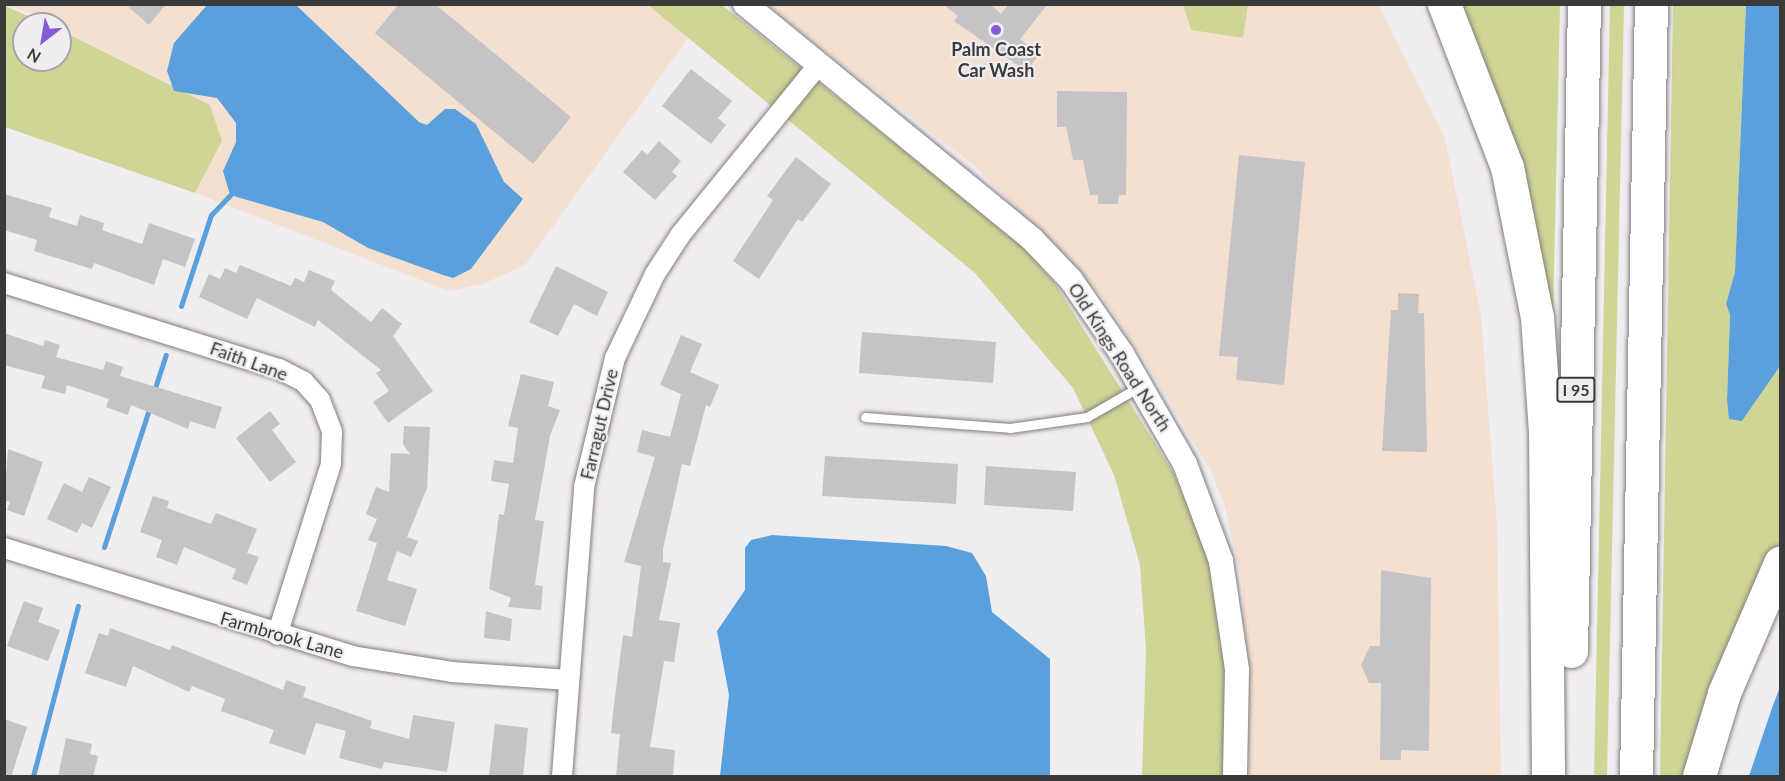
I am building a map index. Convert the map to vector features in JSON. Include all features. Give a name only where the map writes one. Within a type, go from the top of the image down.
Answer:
[{"type":"highway","points":[[1444,4],[1507,167],[1537,317],[1545,430],[1548,777]]},
{"type":"highway","name":"I 95","points":[[1569,777],[1584,4]]},
{"type":"highway","points":[[1636,777],[1651,4]]},
{"type":"highway","points":[[1699,777],[1724,693],[1780,563]]},
{"type":"street","name":"Old Kings Road North","points":[[745,4],[1044,250],[1085,298],[1142,386],[1197,489],[1224,572],[1237,670],[1235,777]]},
{"type":"street","name":"Farragut Drive","points":[[562,777],[584,487],[615,358],[654,274],[681,234],[819,64]]},
{"type":"street","name":"Faith Lane","points":[[4,283],[279,369],[303,382],[320,400],[332,432],[331,464],[277,635]]},
{"type":"street","name":"Farmbrook Lane","points":[[4,548],[277,635],[389,663],[569,680]]},
{"type":"lane","points":[[865,417],[1010,428],[1087,417],[1142,386]]},
{"type":"shaded area","points":[[648,4],[689,37],[525,265],[483,284],[449,291],[195,193],[222,141],[210,105],[174,91],[72,36],[72,12],[25,12],[4,5]]},
{"type":"shaded area","points":[[766,5],[1183,5],[1191,30],[1243,38],[1248,5],[1379,5],[1445,138],[1481,315],[1497,525],[1501,776],[1249,776],[1242,581],[1225,507],[1210,469],[1146,363],[1103,298],[977,168]]},
{"type":"green space","points":[[648,5],[722,5],[1018,242],[1054,282],[1173,472],[1206,549],[1226,669],[1226,776],[1142,776],[1146,649],[1140,565],[1114,475],[1073,388],[975,273]]},
{"type":"green space","points":[[1183,5],[1248,5],[1243,38],[1191,30]]},
{"type":"green space","points":[[1451,5],[1560,5],[1553,317]]},
{"type":"green space","points":[[1610,5],[1624,5],[1607,776],[1594,776]]},
{"type":"green space","points":[[1673,5],[1746,5],[1735,272],[1726,304],[1730,315],[1727,400],[1742,421],[1780,366],[1780,544],[1692,776],[1660,776]]},
{"type":"green space","points":[[5,6],[19,12],[12,12],[12,72],[72,72],[72,36],[210,105],[222,141],[195,193],[5,127]]},
{"type":"water","points":[[207,5],[296,5],[419,122],[427,125],[445,109],[455,109],[476,124],[504,182],[523,199],[471,269],[453,278],[443,275],[368,248],[323,222],[230,195],[223,171],[236,142],[236,123],[217,98],[174,91],[167,71],[174,43]]},
{"type":"water","points":[[1746,5],[1780,5],[1780,366],[1742,421],[1729,419],[1727,400],[1730,315],[1726,304],[1735,272]]},
{"type":"water","points":[[772,535],[946,546],[972,553],[986,576],[992,612],[1050,659],[1050,776],[720,776],[729,695],[717,631],[745,590],[745,548],[751,540]]},
{"type":"water","points":[[1780,687],[1780,776],[1749,776],[1772,708]]},
{"type":"building","points":[[125,4],[166,4],[149,25]]},
{"type":"building","points":[[399,4],[435,4],[571,117],[533,164],[375,33]]},
{"type":"building","name":"Palm Coast Car Wash","points":[[943,4],[990,4],[1001,14],[1009,4],[1048,4],[1020,39],[1039,55],[1026,71],[954,21],[958,16]]},
{"type":"building","points":[[691,69],[732,101],[718,118],[726,125],[711,144],[662,106]]},
{"type":"building","points":[[1057,91],[1127,92],[1126,195],[1119,195],[1118,204],[1098,204],[1098,195],[1090,195],[1083,160],[1073,160],[1066,127],[1057,127]]},
{"type":"building","points":[[659,141],[681,161],[672,172],[677,176],[655,200],[623,172],[642,150],[647,155]]},
{"type":"building","points":[[1239,155],[1305,162],[1284,385],[1236,380],[1238,357],[1219,356]]},
{"type":"building","points":[[796,157],[831,184],[802,222],[798,219],[759,279],[733,261],[773,200],[767,196]]},
{"type":"building","points":[[4,194],[52,208],[49,217],[77,226],[80,215],[104,223],[102,230],[142,244],[149,223],[195,239],[185,267],[163,259],[154,285],[94,263],[92,269],[34,251],[37,240],[4,230]]},
{"type":"building","points":[[240,265],[291,286],[295,278],[304,282],[309,270],[335,281],[331,290],[371,322],[382,308],[402,324],[393,336],[433,391],[388,423],[373,402],[389,391],[376,373],[381,370],[318,320],[315,327],[257,298],[247,319],[199,297],[209,274],[220,279],[225,268],[236,273]]},
{"type":"building","points":[[556,266],[608,292],[597,316],[574,304],[558,336],[529,322]]},
{"type":"building","points":[[1398,293],[1419,294],[1418,313],[1424,313],[1427,452],[1382,451],[1391,310],[1398,310]]},
{"type":"building","points":[[862,332],[996,342],[993,383],[859,373]]},
{"type":"building","points":[[4,333],[43,346],[45,340],[60,345],[56,357],[103,370],[106,361],[123,367],[120,376],[222,407],[215,429],[190,421],[188,429],[131,405],[128,415],[106,407],[109,399],[67,385],[65,394],[41,388],[45,376],[4,365]]},
{"type":"building","points":[[681,335],[702,344],[690,372],[719,385],[710,407],[706,405],[690,466],[682,464],[663,549],[663,562],[671,563],[659,620],[680,623],[674,662],[664,661],[650,747],[675,750],[673,777],[616,777],[620,734],[611,733],[615,696],[623,635],[632,637],[641,566],[624,562],[655,457],[637,452],[642,430],[670,437],[681,394],[660,385]]},
{"type":"building","points":[[521,374],[554,382],[548,406],[560,410],[550,436],[535,520],[544,521],[535,585],[543,586],[541,610],[508,607],[511,598],[489,589],[499,514],[504,515],[509,484],[491,481],[494,460],[513,463],[518,428],[508,426]]},
{"type":"building","points":[[270,411],[280,424],[272,430],[296,462],[270,482],[236,438]]},
{"type":"building","points":[[404,426],[430,427],[427,488],[407,537],[418,541],[411,557],[397,551],[387,580],[417,589],[405,626],[356,611],[377,543],[368,540],[377,519],[366,514],[376,487],[389,492],[391,453],[410,454],[403,444]]},
{"type":"building","points":[[8,449],[43,462],[24,516],[7,510],[10,502],[4,500]]},
{"type":"building","points":[[825,456],[958,464],[956,504],[822,496]]},
{"type":"building","points":[[986,466],[1076,472],[1073,511],[984,505]]},
{"type":"building","points":[[89,477],[111,487],[92,528],[82,523],[77,533],[47,519],[64,483],[82,492]]},
{"type":"building","points":[[153,496],[169,501],[167,508],[211,524],[216,513],[257,529],[247,553],[259,557],[247,585],[232,579],[236,569],[184,547],[177,565],[156,557],[162,540],[140,532]]},
{"type":"building","points":[[1381,570],[1431,578],[1429,751],[1401,750],[1401,760],[1380,760],[1381,683],[1369,683],[1361,665],[1370,646],[1380,646]]},
{"type":"building","points":[[24,601],[43,608],[38,622],[60,630],[48,661],[7,646]]},
{"type":"building","points":[[486,611],[512,619],[510,641],[484,638]]},
{"type":"building","points":[[110,628],[170,650],[172,645],[283,690],[286,680],[306,687],[303,697],[372,721],[370,728],[409,739],[413,715],[455,722],[447,772],[384,762],[382,769],[339,758],[346,731],[316,723],[305,755],[269,743],[274,730],[221,711],[225,699],[192,686],[189,692],[133,666],[126,687],[85,673],[99,633],[108,636]]},
{"type":"building","points":[[4,719],[27,727],[11,777],[4,777]]},
{"type":"building","points":[[495,724],[528,728],[523,777],[489,775]]},
{"type":"building","points":[[66,738],[92,744],[90,754],[98,756],[93,777],[58,777]]},
{"type":"waterway","points":[[181,306],[211,215],[230,195]]},
{"type":"waterway","points":[[154,391],[166,355]]},
{"type":"waterway","points":[[104,547],[150,406]]},
{"type":"waterway","points":[[33,776],[78,606]]},
{"type":"place","name":"Palm Coast Car Wash","points":[[996,30]]}]
